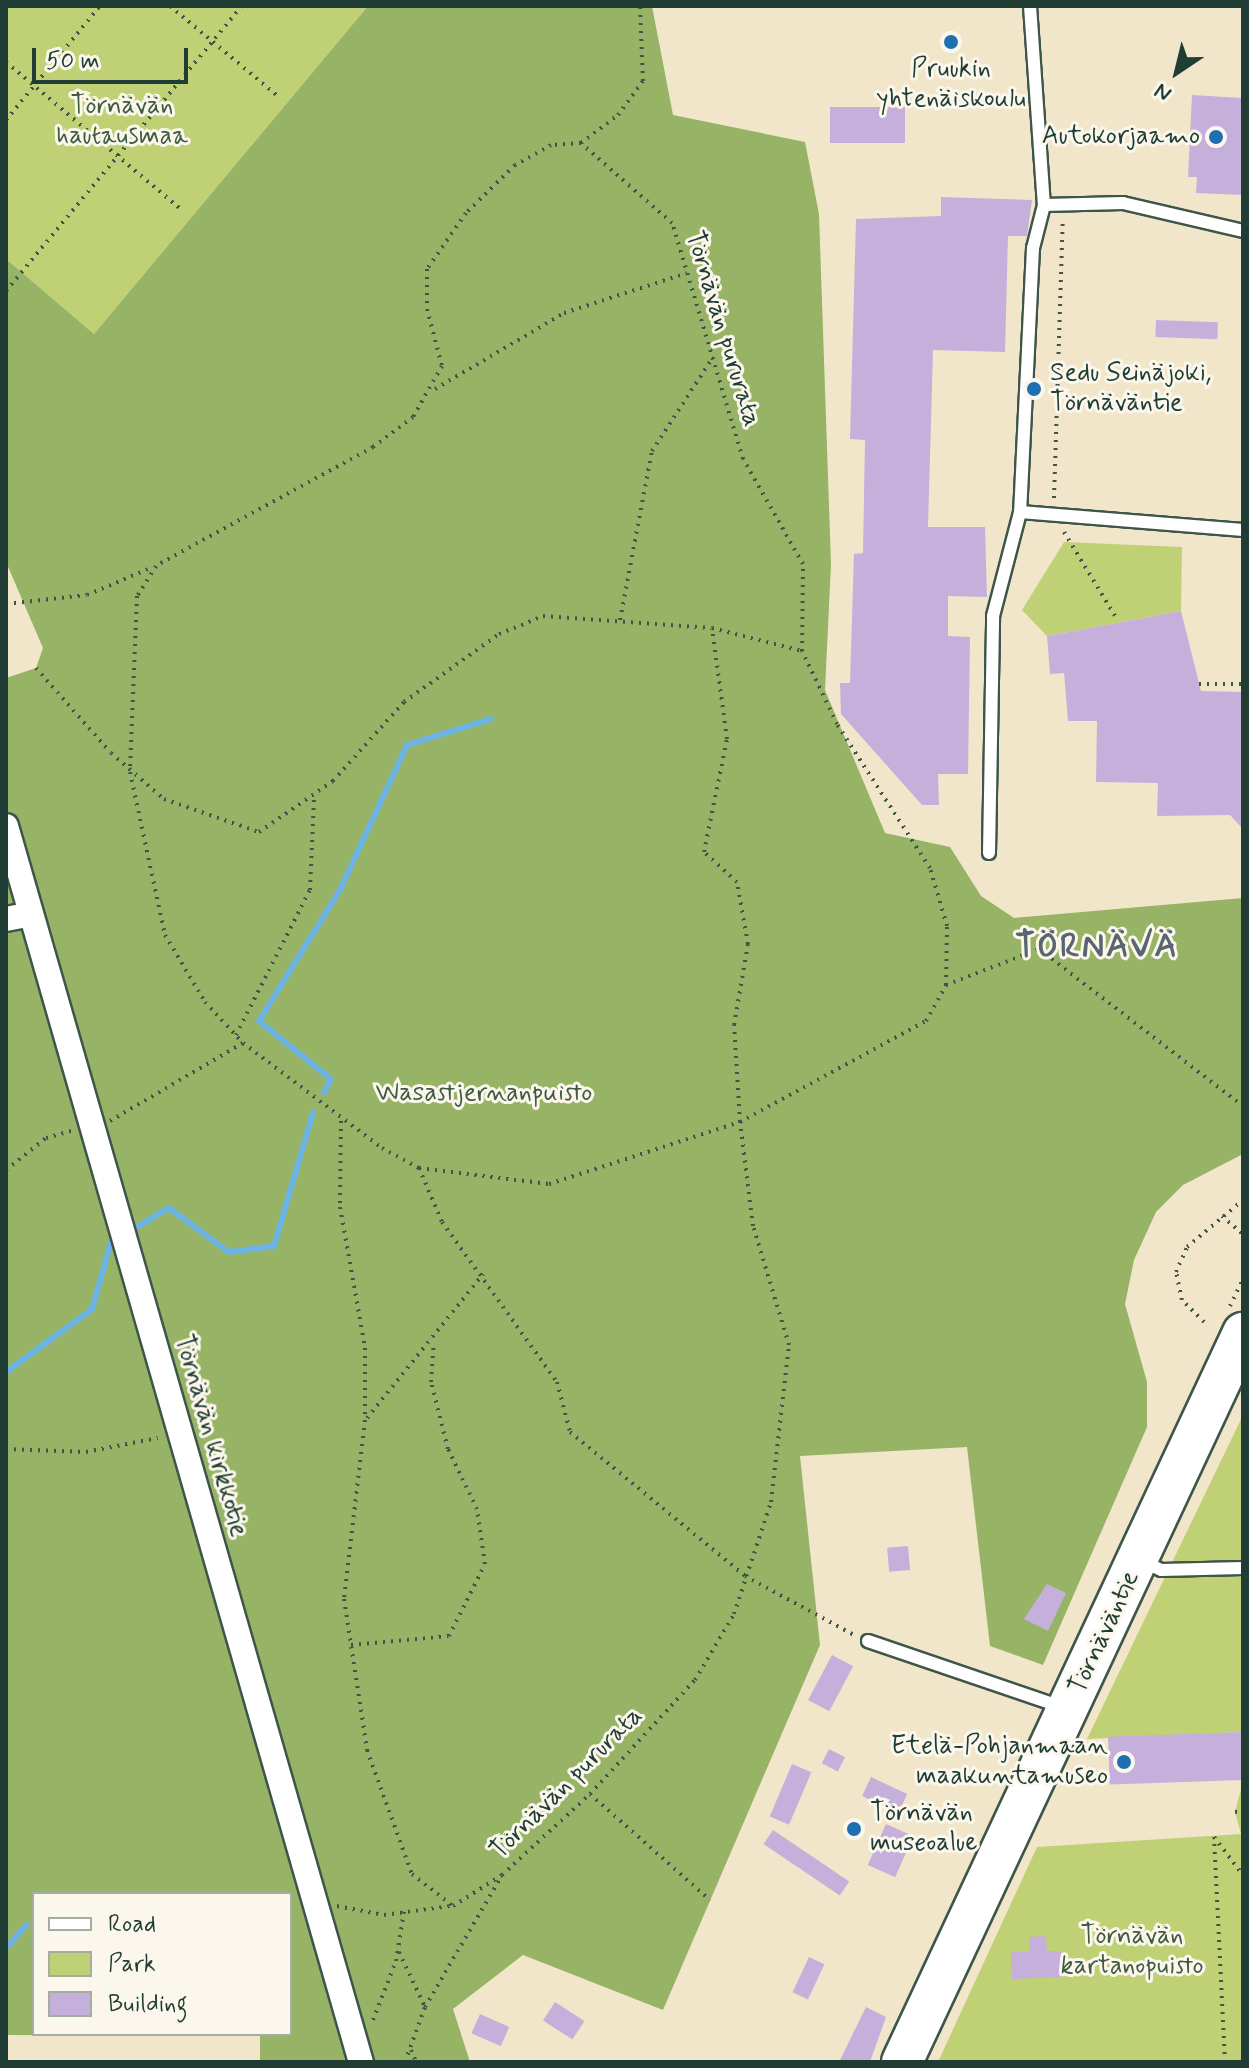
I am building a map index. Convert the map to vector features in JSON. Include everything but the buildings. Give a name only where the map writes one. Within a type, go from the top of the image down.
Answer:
[{"type":"main road","name":"Törnäväntie","points":[[902,2062],[1243,1333]]},
{"type":"street","name":"Törnävän kirkkotie","points":[[6,826],[360,2059]]},
{"type":"street","points":[[6,919],[31,914]]},
{"type":"lane","points":[[989,853],[993,616],[1020,512],[1033,248],[1044,205],[1030,6]]},
{"type":"lane","points":[[1044,205],[1123,203],[1243,231]]},
{"type":"lane","points":[[1020,512],[1243,530]]},
{"type":"lane","points":[[1139,1560],[1161,1570],[1243,1568]]},
{"type":"lane","points":[[868,1641],[1068,1710]]},
{"type":"path","points":[[6,120],[100,6]]},
{"type":"path","points":[[170,6],[279,97]]},
{"type":"path","points":[[6,291],[8,282],[242,6]]},
{"type":"path","points":[[433,390],[442,366],[427,309],[427,269],[466,213],[515,165],[551,145],[581,143],[618,115],[643,81],[640,6]]},
{"type":"path","points":[[6,62],[182,210]]},
{"type":"path","name":"Törnävän pururata","points":[[156,566],[137,596],[130,772],[165,935],[205,1002],[243,1043],[341,1121],[419,1168],[549,1184],[740,1122],[926,1021],[946,985],[947,926],[930,868],[837,724],[802,651],[803,564],[743,459],[672,223],[581,143]]},
{"type":"path","points":[[1064,205],[1054,515],[1115,616]]},
{"type":"path","points":[[6,604],[87,595],[156,566],[373,447],[433,390],[564,313],[687,273]]},
{"type":"path","points":[[620,620],[652,451],[713,357]]},
{"type":"path","points":[[36,668],[130,772],[194,814],[259,832],[314,797],[404,702],[499,634],[543,616],[712,628],[802,651]]},
{"type":"path","points":[[712,628],[727,739],[704,852],[737,882],[748,944],[734,1025],[740,1122]]},
{"type":"path","points":[[1199,684],[1243,684]]},
{"type":"path","points":[[236,1035],[310,890],[314,797]]},
{"type":"path","points":[[946,985],[1039,949],[1243,1106]]},
{"type":"path","points":[[6,1170],[46,1138],[145,1107],[243,1043]]},
{"type":"path","points":[[341,1121],[340,1207],[365,1348],[365,1420],[344,1599],[367,1750],[412,1874],[453,1906]]},
{"type":"path","name":"Törnävän pururata","points":[[453,1906],[502,1875],[590,1794],[695,1680],[734,1614],[771,1502],[789,1345],[753,1226],[740,1122]]},
{"type":"path","points":[[419,1168],[442,1222],[483,1274],[557,1382],[570,1432],[745,1576],[868,1641]]},
{"type":"path","points":[[1204,1322],[1182,1300],[1176,1272],[1187,1247],[1243,1200]]},
{"type":"path","points":[[1222,1216],[1243,1234]]},
{"type":"path","points":[[365,1420],[434,1343],[483,1274]]},
{"type":"path","points":[[351,1645],[449,1636],[485,1564],[477,1509],[448,1449],[431,1382],[434,1343]]},
{"type":"path","points":[[6,1449],[86,1452],[180,1434]]},
{"type":"path","points":[[590,1794],[710,1900]]},
{"type":"path","points":[[1235,1812],[1243,1811]]},
{"type":"path","points":[[1225,2062],[1214,1837],[1243,1875]]},
{"type":"path","points":[[405,2062],[425,2007],[502,1875]]},
{"type":"path","points":[[314,1899],[384,1915],[453,1906]]},
{"type":"path","points":[[360,2059],[398,1950],[404,1911]]},
{"type":"path","points":[[398,1950],[425,2007]]},
{"type":"path","points":[[410,2048],[416,2062]]},
{"type":"green space","name":"Törnävän hautausmaa","points":[[6,6],[368,6],[94,334],[6,259]]},
{"type":"green space","name":"Wasastjernanpuisto","points":[[368,6],[652,6],[673,115],[805,142],[819,214],[831,564],[825,690],[885,833],[950,847],[981,896],[1014,918],[1243,898],[1243,1154],[1183,1185],[1156,1212],[1134,1260],[1125,1304],[1147,1382],[1147,1427],[1043,1665],[990,1646],[967,1447],[800,1456],[820,1645],[663,2010],[523,1955],[453,2009],[470,2062],[260,2062],[260,2036],[292,2036],[292,1892],[32,1892],[32,2035],[6,2035],[6,678],[36,668],[43,648],[6,562],[6,259],[94,334]]},
{"type":"green space","points":[[1064,542],[1182,547],[1181,611],[1047,636],[1022,610]]},
{"type":"green space","points":[[1243,1415],[1243,1768],[1241,1732],[1087,1739]]},
{"type":"green space","name":"Törnävän kartanopuisto","points":[[1243,1782],[1243,2062],[938,2062],[1037,1847],[1241,1834],[1235,1812]]},
{"type":"waterway","points":[[324,1092],[331,1079],[259,1021],[340,890],[407,745],[491,719]]},
{"type":"waterway","points":[[137,1227],[169,1208],[229,1252],[274,1246],[313,1113]]},
{"type":"waterway","points":[[6,1372],[92,1309],[111,1242]]},
{"type":"waterway","points":[[6,1948],[27,1925]]},
{"type":"place","name":"Pruukin yhtenäiskoulu","points":[[951,42]]},
{"type":"place","name":"Autokorjaamo","points":[[1216,137]]},
{"type":"place","name":"Sedu Seinäjoki, Törnäväntie","points":[[1034,389]]},
{"type":"place","name":"Etelä-Pohjanmaan maakuntamuseo","points":[[1124,1762]]},
{"type":"place","name":"Törnävän museoalue","points":[[854,1829]]},
{"type":"district","name":"TÖRNÄVÄ","points":[[1097,947]]}]
